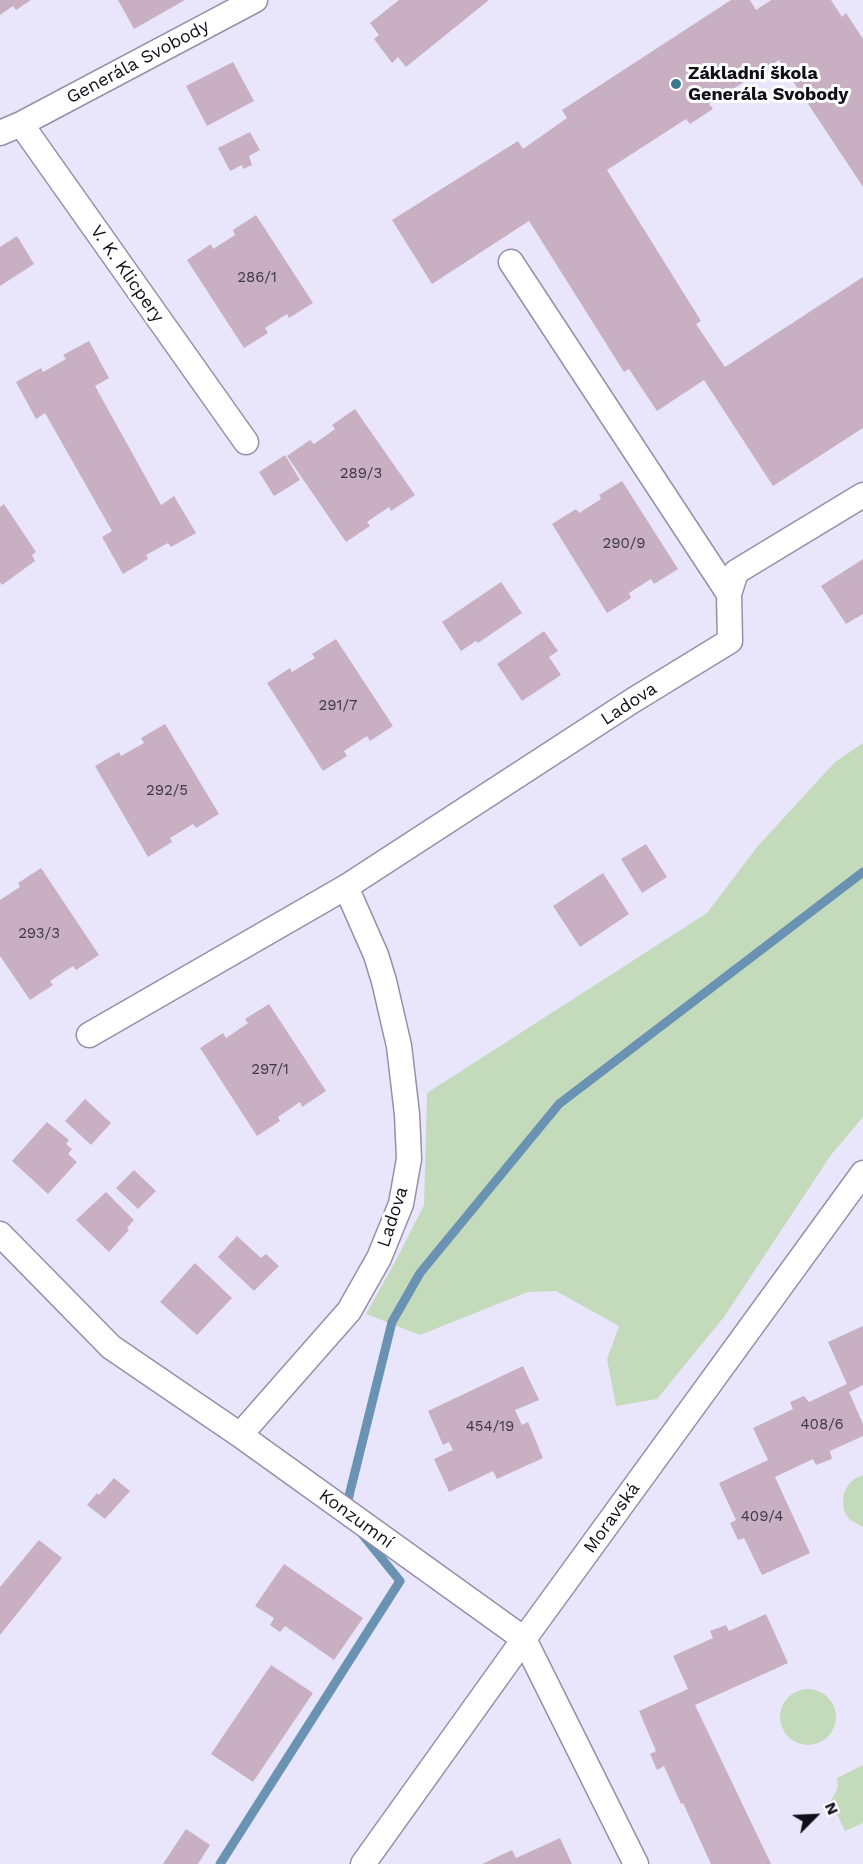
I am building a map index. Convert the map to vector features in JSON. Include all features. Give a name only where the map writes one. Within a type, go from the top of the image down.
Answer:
[{"type":"street","name":"Generála Svobody","points":[[11,128],[255,0]]},
{"type":"street","name":"V. K. Klicpery","points":[[11,128],[246,442]]},
{"type":"street","points":[[511,262],[729,594]]},
{"type":"street","name":"Ladova","points":[[89,1035],[346,887],[622,708],[730,641],[729,594],[736,572],[863,495]]},
{"type":"street","name":"Ladova","points":[[240,1435],[349,1311],[379,1258],[401,1204],[409,1159],[408,1114],[399,1046],[393,1013],[376,955],[346,887]]},
{"type":"street","name":"Moravská","points":[[363,1864],[863,1173]]},
{"type":"street","name":"Konzumní","points":[[0,1234],[111,1347],[240,1435],[524,1639],[636,1864]]},
{"type":"green space","points":[[863,743],[863,1117],[831,1155],[724,1317],[657,1399],[616,1406],[607,1359],[619,1326],[556,1291],[528,1292],[420,1335],[366,1314],[424,1205],[427,1093],[707,913],[757,847],[835,762]]},
{"type":"green space","points":[[863,1475],[863,1527],[849,1519],[844,1511],[843,1502],[848,1485]]},
{"type":"green space","points":[[808,1689],[819,1691],[828,1697],[834,1706],[836,1717],[834,1728],[828,1737],[819,1743],[808,1745],[797,1743],[788,1737],[782,1728],[780,1717],[782,1706],[788,1697],[797,1691]]},
{"type":"green space","points":[[863,1765],[863,1823],[845,1831],[831,1801],[838,1787],[837,1778]]},
{"type":"building","points":[[0,0],[31,0],[16,10],[13,6],[0,15]]},
{"type":"building","points":[[118,0],[185,0],[134,29]]},
{"type":"building","points":[[399,0],[489,0],[406,67],[398,57],[392,63],[374,39],[379,35],[370,23]]},
{"type":"building","points":[[731,0],[750,0],[756,10],[771,0],[831,0],[842,17],[846,13],[863,39],[863,187],[779,60],[709,104],[713,109],[690,124],[686,119],[607,170],[701,321],[696,324],[725,367],[863,277],[863,428],[773,486],[704,380],[657,411],[629,369],[624,372],[529,221],[432,284],[392,220],[518,141],[523,149],[567,118],[562,110]]},
{"type":"building","points":[[233,62],[254,101],[207,126],[186,86]]},
{"type":"building","points":[[250,132],[260,150],[249,156],[252,165],[243,169],[242,165],[230,171],[218,148]]},
{"type":"building","points":[[256,215],[313,303],[289,318],[287,314],[265,328],[268,333],[244,348],[187,260],[211,244],[213,249],[235,235],[233,230]]},
{"type":"building","points":[[17,236],[34,264],[0,286],[0,247]]},
{"type":"building","points":[[89,341],[109,378],[95,386],[161,505],[174,496],[196,533],[171,547],[168,543],[146,555],[148,559],[123,574],[102,537],[112,531],[45,413],[36,419],[16,382],[41,368],[43,372],[66,359],[63,355]]},
{"type":"building","points":[[355,409],[415,495],[391,511],[389,507],[367,522],[370,526],[346,542],[287,456],[310,440],[314,444],[335,429],[332,425]]},
{"type":"building","points":[[285,455],[300,480],[274,496],[259,472]]},
{"type":"building","points":[[622,481],[678,569],[654,584],[651,579],[629,593],[631,598],[607,613],[552,524],[576,509],[579,513],[601,499],[599,495]]},
{"type":"building","points":[[4,504],[36,552],[32,555],[35,561],[2,585],[0,582],[0,507]]},
{"type":"building","points":[[863,559],[863,614],[846,624],[821,586]]},
{"type":"building","points":[[501,582],[522,613],[478,643],[476,641],[461,651],[442,622]]},
{"type":"building","points":[[544,631],[558,651],[549,657],[561,675],[522,701],[497,664]]},
{"type":"building","points":[[336,639],[393,726],[370,741],[367,736],[344,751],[347,756],[323,771],[267,683],[290,668],[292,672],[315,658],[312,654]]},
{"type":"building","points":[[165,724],[219,814],[196,828],[193,824],[170,838],[172,842],[148,857],[95,766],[119,752],[121,756],[144,743],[141,738]]},
{"type":"building","points":[[646,844],[667,877],[642,893],[621,859]]},
{"type":"building","points":[[41,868],[99,955],[76,970],[73,966],[50,981],[53,985],[30,1000],[0,956],[0,900],[20,887],[18,883]]},
{"type":"building","points":[[603,873],[629,914],[580,947],[553,906]]},
{"type":"building","points":[[269,1004],[326,1091],[302,1107],[300,1102],[278,1117],[280,1121],[257,1136],[200,1048],[223,1033],[226,1038],[248,1023],[245,1019]]},
{"type":"building","points":[[85,1099],[111,1123],[91,1145],[65,1121]]},
{"type":"building","points":[[47,1122],[69,1140],[66,1144],[72,1149],[68,1154],[77,1162],[48,1194],[12,1161]]},
{"type":"building","points":[[134,1170],[156,1191],[138,1209],[116,1188]]},
{"type":"building","points":[[106,1192],[134,1220],[127,1228],[129,1230],[109,1252],[76,1220]]},
{"type":"building","points":[[237,1236],[261,1258],[266,1254],[279,1266],[254,1291],[218,1257]]},
{"type":"building","points":[[195,1263],[232,1298],[197,1335],[160,1302]]},
{"type":"building","points":[[863,1326],[863,1385],[849,1392],[863,1424],[863,1436],[830,1451],[832,1459],[816,1465],[813,1459],[775,1477],[810,1553],[762,1575],[744,1538],[738,1540],[730,1523],[736,1520],[719,1483],[768,1460],[753,1428],[793,1409],[790,1402],[804,1396],[809,1402],[847,1384],[828,1342]]},
{"type":"building","points":[[523,1366],[539,1400],[515,1410],[522,1425],[528,1422],[543,1458],[497,1479],[493,1471],[449,1492],[434,1459],[453,1450],[449,1442],[443,1445],[428,1411]]},
{"type":"building","points":[[114,1478],[130,1491],[105,1519],[87,1505]]},
{"type":"building","points":[[39,1540],[62,1558],[0,1635],[0,1587]]},
{"type":"building","points":[[284,1564],[363,1618],[334,1660],[285,1626],[280,1632],[270,1625],[274,1618],[255,1606]]},
{"type":"building","points":[[766,1614],[788,1663],[695,1705],[771,1864],[711,1864],[664,1766],[657,1770],[650,1754],[656,1751],[639,1711],[688,1689],[673,1656],[713,1638],[710,1631],[726,1625],[729,1631]]},
{"type":"building","points":[[271,1665],[313,1693],[253,1782],[211,1754]]},
{"type":"building","points":[[186,1829],[210,1845],[198,1864],[163,1864]]},
{"type":"building","points":[[560,1838],[572,1864],[482,1864],[512,1850],[516,1858]]},
{"type":"waterway","points":[[346,1508],[392,1322],[420,1273],[559,1104],[863,872]]},
{"type":"waterway","points":[[220,1864],[400,1581],[362,1534]]},
{"type":"place","name":"Základní škola Generála Svobody","points":[[676,84]]}]
